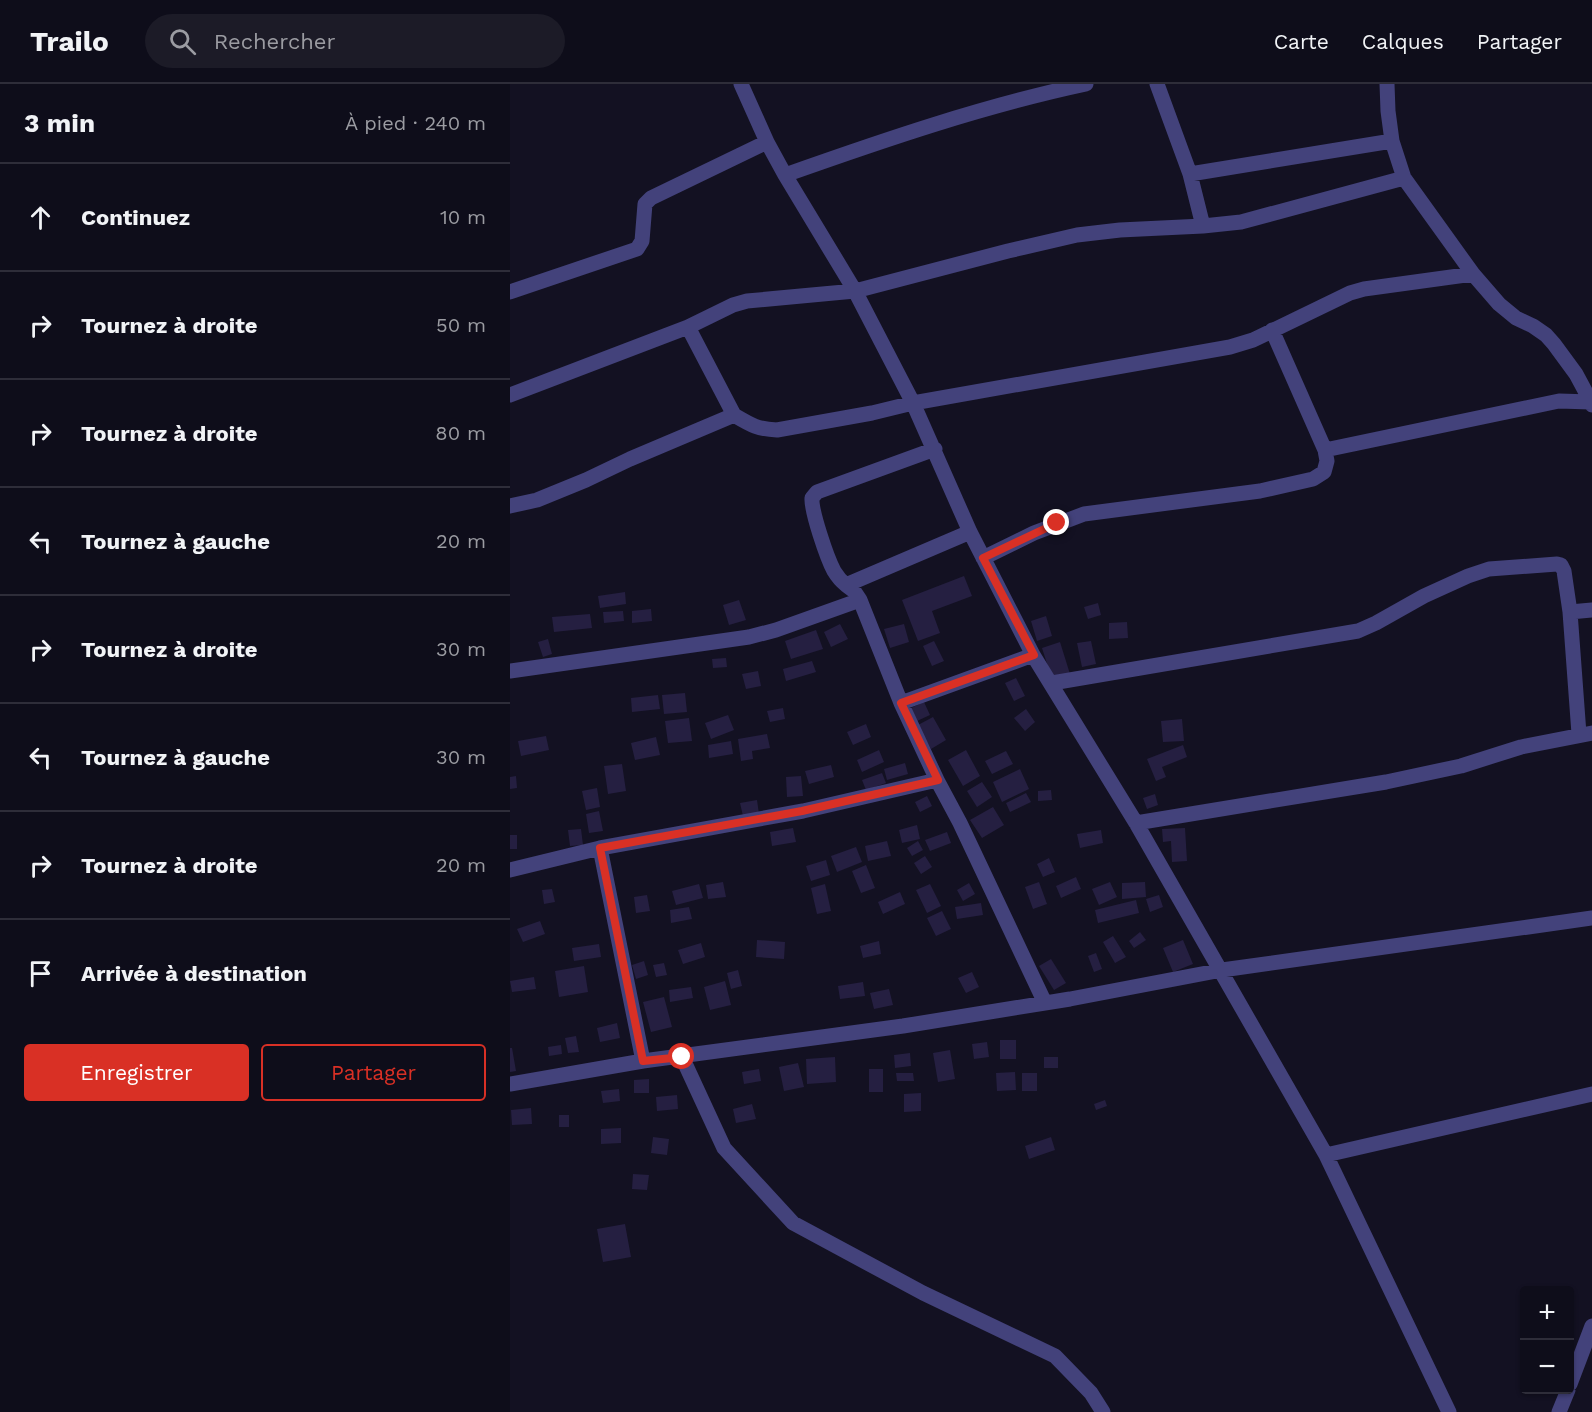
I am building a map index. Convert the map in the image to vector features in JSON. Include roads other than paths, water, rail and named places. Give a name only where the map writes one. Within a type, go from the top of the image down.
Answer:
[{"type":"street","points":[[741,84],[785,176],[855,291],[913,403],[970,532],[1034,655],[1222,970],[1326,1155],[1449,1412]]},
{"type":"street","points":[[785,176],[977,111],[1086,84]]},
{"type":"street","points":[[1157,84],[1190,174],[1203,226]]},
{"type":"street","points":[[1388,84],[1388,111],[1392,141],[1404,178],[1473,274],[1506,311],[1546,335],[1576,374],[1592,403]]},
{"type":"street","points":[[510,292],[637,249],[642,241],[645,204],[651,198],[767,141]]},
{"type":"street","points":[[1190,174],[1392,141]]},
{"type":"street","points":[[510,395],[688,327],[733,305],[747,301],[855,291],[1077,235],[1241,222],[1404,178]]},
{"type":"street","points":[[688,327],[734,415],[761,429],[777,430],[872,413],[913,403],[1230,347],[1253,340],[1350,293],[1364,289],[1473,274]]},
{"type":"street","points":[[983,558],[1034,533],[1083,514],[1260,490],[1313,479],[1324,472],[1327,461],[1325,450],[1272,330]]},
{"type":"street","points":[[1325,450],[1559,401],[1592,403]]},
{"type":"street","points":[[510,506],[537,500],[734,415]]},
{"type":"street","points":[[935,450],[817,492],[812,498],[813,510],[832,568],[860,600],[901,703],[1045,1003]]},
{"type":"street","points":[[846,585],[970,532]]},
{"type":"street","points":[[1052,683],[1358,631],[1377,623],[1424,596],[1489,569],[1554,564],[1560,565],[1564,571],[1585,734],[1521,747],[1461,766],[1386,783],[1136,823]]},
{"type":"street","points":[[510,671],[749,637],[776,630],[860,600]]},
{"type":"street","points":[[1570,612],[1592,610]]},
{"type":"street","points":[[901,703],[1034,655]]},
{"type":"street","points":[[510,870],[600,848],[802,811],[938,780]]},
{"type":"street","points":[[600,848],[643,1061]]},
{"type":"street","points":[[510,1084],[643,1061],[903,1026],[1045,1003],[1222,970],[1592,918]]},
{"type":"street","points":[[682,1057],[724,1148],[793,1223],[923,1293],[1055,1356],[1091,1393],[1103,1412]]},
{"type":"street","points":[[1326,1155],[1592,1094]]},
{"type":"street","points":[[1574,1371],[1592,1326]]},
{"type":"street","points":[[1559,1412],[1566,1394]]}]
